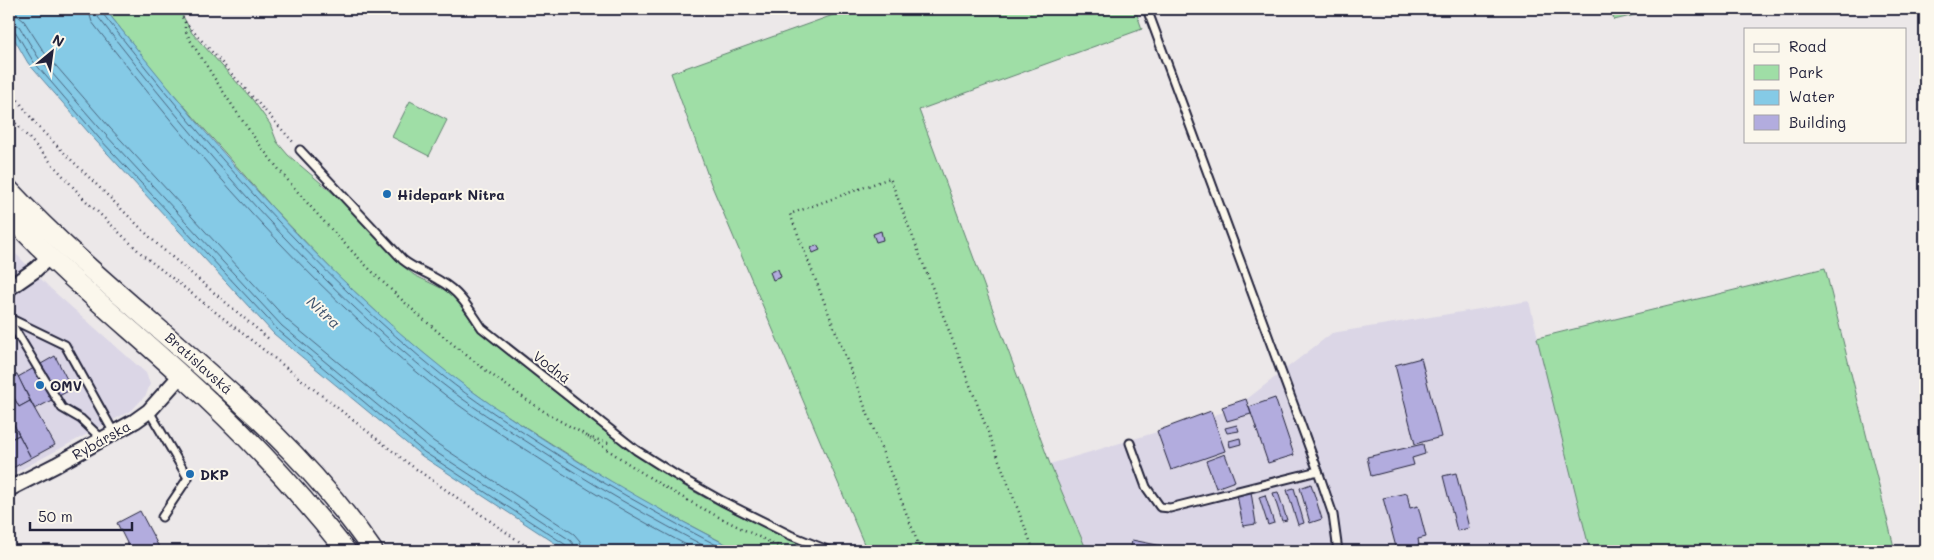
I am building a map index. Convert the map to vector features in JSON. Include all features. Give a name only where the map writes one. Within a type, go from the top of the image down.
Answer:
[{"type":"main road","name":"Bratislavská","points":[[9,190],[56,250],[181,375],[233,423],[314,511],[346,551]]},
{"type":"main road","name":"Bratislavská","points":[[9,215],[175,342],[214,376],[280,440],[331,498],[373,551]]},
{"type":"main road","points":[[175,342],[181,375],[214,376]]},
{"type":"main road","points":[[314,511],[331,498]]},
{"type":"street","points":[[10,288],[35,270],[56,250]]},
{"type":"street","name":"Rybárska","points":[[9,489],[108,436],[149,411],[181,375]]},
{"type":"lane","points":[[1147,9],[1318,471],[1333,515],[1338,551]]},
{"type":"lane","name":"Vodná","points":[[300,150],[402,260],[412,267],[440,280],[450,288],[466,303],[482,328],[636,450],[722,501],[790,535],[830,551]]},
{"type":"lane","points":[[9,303],[10,288]]},
{"type":"lane","points":[[9,319],[62,408],[108,436]]},
{"type":"lane","points":[[9,319],[65,344],[108,436]]},
{"type":"lane","points":[[149,411],[188,478],[162,517]]},
{"type":"lane","points":[[1130,443],[1146,487],[1160,506],[1170,508],[1318,471]]},
{"type":"path","points":[[177,9],[185,22],[300,150]]},
{"type":"path","points":[[185,22],[185,29],[190,40],[244,124],[281,172],[331,228],[416,312],[465,353],[549,414],[587,436],[675,493],[789,551]]},
{"type":"path","points":[[9,88],[38,127],[159,246],[270,340]]},
{"type":"path","points":[[9,116],[84,198],[144,256],[409,464],[533,551]]},
{"type":"path","points":[[921,551],[790,214],[890,178],[1034,551]]},
{"type":"shaded area","points":[[9,247],[51,289],[146,373],[150,384],[146,395],[132,410],[9,476]]},
{"type":"shaded area","points":[[1529,301],[1590,551],[1087,551],[1050,464],[1234,409],[1332,333]]},
{"type":"green space","points":[[105,9],[179,9],[192,33],[252,99],[270,124],[277,142],[288,155],[341,200],[404,267],[414,275],[445,290],[457,300],[479,330],[495,344],[603,430],[648,463],[688,489],[762,526],[818,551],[739,551],[630,494],[494,407],[447,373],[396,330],[340,278],[272,207],[159,77]]},
{"type":"green space","points":[[850,9],[1135,9],[1142,29],[919,110],[1050,464],[1087,551],[867,551],[711,184],[671,73]]},
{"type":"green space","points":[[1611,9],[1660,9],[1614,20]]},
{"type":"green space","points":[[410,101],[447,120],[429,156],[392,137]]},
{"type":"green space","points":[[1825,268],[1895,551],[1590,551],[1537,338]]},
{"type":"water","name":"Nitra","points":[[9,9],[105,9],[224,154],[266,201],[353,290],[399,332],[469,389],[562,451],[636,496],[739,551],[567,551],[422,456],[274,334],[96,141],[28,63],[9,30]]},
{"type":"building","points":[[881,231],[883,240],[876,242],[873,234]]},
{"type":"building","points":[[817,245],[820,250],[813,253],[811,248]]},
{"type":"building","points":[[778,269],[781,277],[773,280],[770,272]]},
{"type":"building","points":[[55,356],[72,389],[35,409],[18,377]]},
{"type":"building","points":[[1421,358],[1441,437],[1415,444],[1395,365]]},
{"type":"building","points":[[17,374],[30,401],[19,407],[10,390],[14,387],[12,383],[9,385],[9,378]]},
{"type":"building","points":[[12,383],[14,387],[10,390],[19,407],[30,401],[55,445],[31,458],[9,415],[9,385]]},
{"type":"building","points":[[1275,398],[1294,455],[1268,463],[1249,407]]},
{"type":"building","points":[[1246,399],[1251,414],[1227,421],[1222,407]]},
{"type":"building","points":[[1211,411],[1225,451],[1171,470],[1157,431]]},
{"type":"building","points":[[9,415],[19,435],[9,440]]},
{"type":"building","points":[[1237,425],[1239,431],[1227,433],[1225,428]]},
{"type":"building","points":[[19,435],[31,458],[9,470],[9,440]]},
{"type":"building","points":[[1240,438],[1241,444],[1230,447],[1229,441]]},
{"type":"building","points":[[1423,444],[1425,454],[1412,458],[1414,465],[1371,476],[1367,457]]},
{"type":"building","points":[[1225,454],[1235,481],[1216,488],[1206,461]]},
{"type":"building","points":[[1456,473],[1469,528],[1457,531],[1443,476]]},
{"type":"building","points":[[1311,484],[1322,519],[1310,523],[1300,488]]},
{"type":"building","points":[[1294,488],[1304,523],[1298,525],[1287,490]]},
{"type":"building","points":[[1251,492],[1256,524],[1243,526],[1237,495]]},
{"type":"building","points":[[1278,492],[1287,520],[1282,521],[1273,493]]},
{"type":"building","points":[[1407,493],[1410,508],[1418,506],[1426,537],[1418,539],[1419,545],[1397,551],[1383,498]]},
{"type":"building","points":[[1265,495],[1274,523],[1268,525],[1259,497]]},
{"type":"building","points":[[140,511],[161,551],[131,551],[117,523]]},
{"type":"building","points":[[1132,540],[1183,550],[1183,551],[1130,551]]},
{"type":"building","points":[[271,544],[276,551],[260,551]]},
{"type":"place","name":"Hidepark Nitra","points":[[387,194]]},
{"type":"place","name":"OMV","points":[[40,385]]},
{"type":"place","name":"DKP","points":[[190,474]]}]
